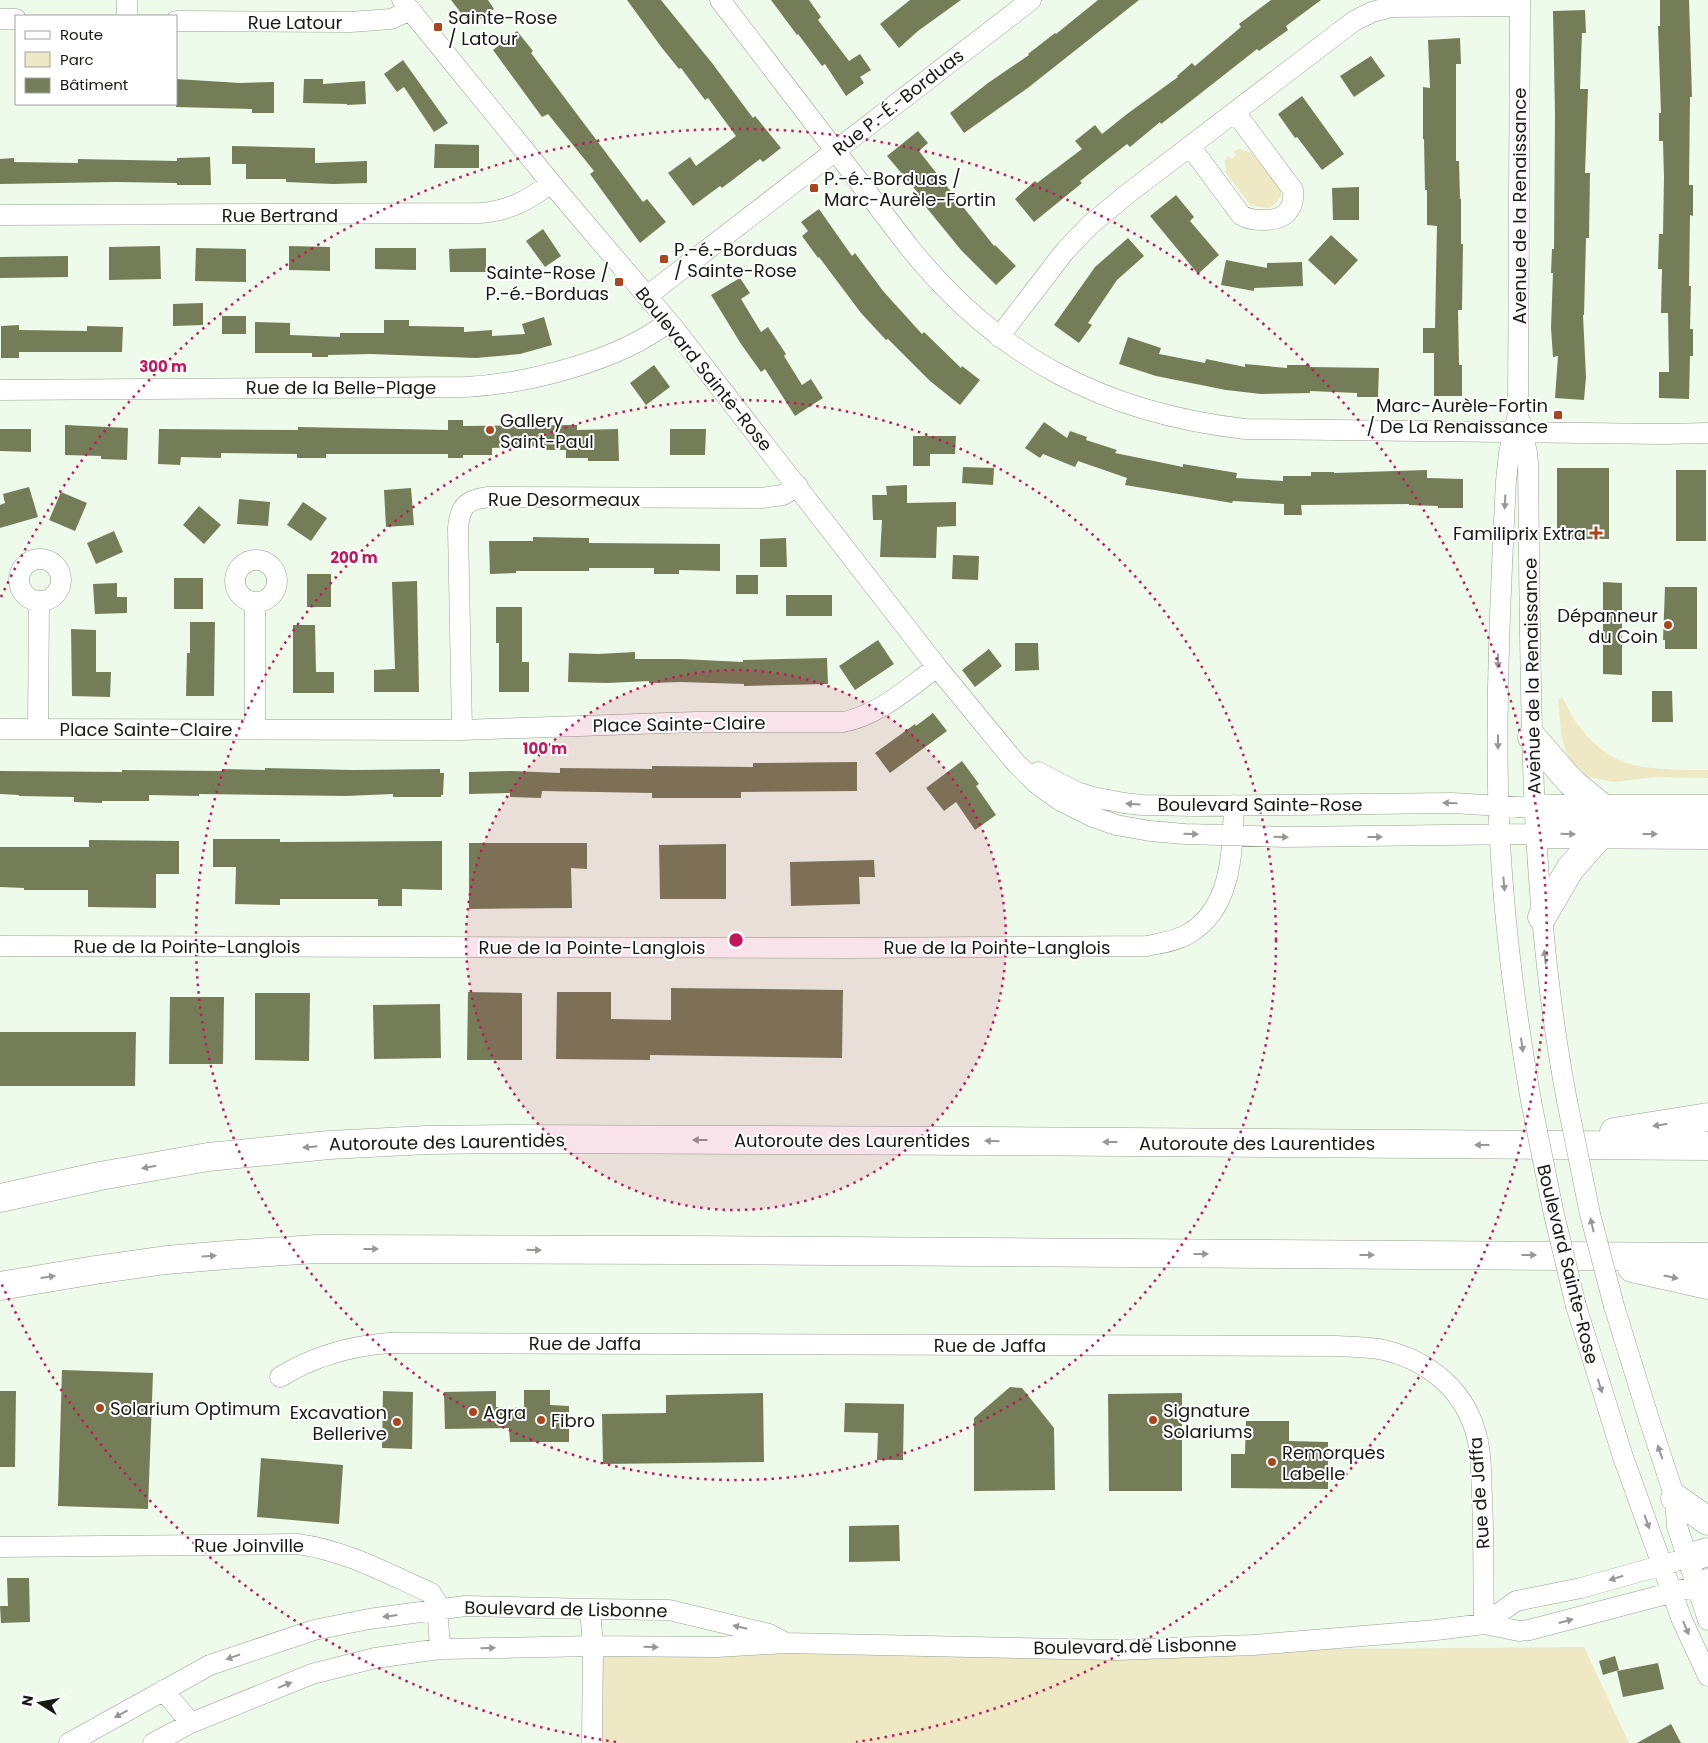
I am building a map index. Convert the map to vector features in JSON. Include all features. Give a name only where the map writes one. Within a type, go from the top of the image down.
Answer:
[{"type":"highway","points":[[1532,737],[1602,822]]},
{"type":"highway","points":[[1542,917],[1570,869],[1602,822],[1708,809]]},
{"type":"highway","points":[[1535,821],[1602,822],[1708,835]]},
{"type":"highway","points":[[1531,1145],[1708,1117]]},
{"type":"highway","name":"Autoroute des Laurentides","points":[[0,1198],[100,1176],[208,1157],[329,1145],[408,1141],[519,1139],[1708,1146]]},
{"type":"highway","points":[[0,1286],[166,1260],[317,1249],[1708,1257]]},
{"type":"highway","points":[[1572,1255],[1708,1285]]},
{"type":"highway","points":[[1675,1498],[1708,1521]]},
{"type":"street","points":[[127,15],[128,0]]},
{"type":"street","points":[[720,0],[909,247],[935,278],[959,303],[999,337],[1045,367],[1092,391],[1140,409],[1188,421],[1228,428],[1262,430],[1518,426],[1664,434],[1708,433]]},
{"type":"street","name":"Rue P.-É.-Borduas","points":[[646,296],[1031,0]]},
{"type":"street","points":[[999,337],[1057,261],[1085,230],[1111,207],[1354,21],[1372,12],[1392,7],[1520,3]]},
{"type":"street","name":"Avenue de la Renaissance","points":[[1520,3],[1518,426],[1527,458],[1535,821]]},
{"type":"street","name":"Rue Latour","points":[[178,21],[350,22],[391,19],[406,5]]},
{"type":"street","name":"Boulevard Sainte-Rose","points":[[406,5],[668,322],[798,486],[937,667],[1016,762],[1038,784],[1060,800],[1091,816],[1116,825],[1141,830],[1185,834],[1296,837],[1499,819],[1535,821]]},
{"type":"street","points":[[0,19],[15,19]]},
{"type":"street","points":[[1190,146],[1241,215],[1250,220],[1268,220],[1280,218],[1284,215],[1293,201],[1293,190],[1235,112]]},
{"type":"street","name":"Rue Bertrand","points":[[0,215],[480,213],[512,207],[536,195],[552,183]]},
{"type":"street","name":"Rue de la Belle-Plage","points":[[0,390],[466,387],[492,385],[521,381],[611,354],[641,340],[668,322]]},
{"type":"street","name":"Avenue de la Renaissance","points":[[1499,819],[1499,629],[1506,481],[1509,453],[1518,426]]},
{"type":"street","name":"Rue Desormeaux","points":[[462,730],[458,528],[460,512],[469,502],[488,497],[761,498],[783,495],[798,486]]},
{"type":"street","name":"Place Sainte-Claire","points":[[38,729],[39,601]]},
{"type":"street","name":"Place Sainte-Claire","points":[[255,602],[255,729]]},
{"type":"street","name":"Place Sainte-Claire","points":[[0,729],[462,730],[695,722],[843,722],[858,718],[884,705],[937,667]]},
{"type":"street","name":"Boulevard Sainte-Rose","points":[[1000,743],[1033,769],[1065,786],[1093,797],[1124,803],[1234,805],[1433,802],[1499,819],[1535,821]]},
{"type":"street","name":"Rue de la Pointe-Langlois","points":[[0,946],[786,948],[1147,946],[1187,935],[1208,918],[1222,895],[1230,865],[1234,805]]},
{"type":"street","name":"Boulevard Sainte-Rose","points":[[1499,819],[1512,974],[1531,1100],[1553,1210],[1576,1306],[1623,1457],[1686,1558]]},
{"type":"street","name":"Boulevard Sainte-Rose","points":[[1535,821],[1550,996],[1567,1101],[1588,1206],[1614,1306],[1675,1498],[1677,1526],[1692,1587],[1708,1620]]},
{"type":"street","name":"Rue de Jaffa","points":[[280,1377],[312,1360],[344,1349],[389,1343],[1337,1346],[1379,1349],[1412,1359],[1442,1378],[1459,1396],[1471,1419],[1478,1442],[1481,1469],[1484,1624]]},
{"type":"street","name":"Rue Joinville","points":[[0,1547],[297,1544],[320,1546],[351,1557],[431,1594],[438,1603],[438,1610]]},
{"type":"street","name":"Boulevard de Lisbonne","points":[[1484,1624],[1516,1602],[1581,1588],[1686,1558]]},
{"type":"street","name":"Boulevard Sainte-Rose","points":[[1692,1587],[1685,1626],[1708,1676]]},
{"type":"street","name":"Boulevard de Lisbonne","points":[[153,1743],[191,1723],[312,1674],[375,1658],[440,1649],[593,1646],[716,1647],[786,1643],[1126,1650],[1252,1645],[1426,1631],[1484,1624],[1519,1631],[1529,1630],[1692,1587]]},
{"type":"street","name":"Boulevard de Lisbonne","points":[[69,1743],[210,1666],[314,1630],[369,1619],[465,1606],[590,1610],[669,1610],[769,1634],[786,1643]]},
{"type":"street","points":[[438,1610],[440,1649]]},
{"type":"street","points":[[590,1610],[593,1646],[592,1743]]},
{"type":"street","points":[[163,1690],[191,1723]]},
{"type":"green space","points":[[1239,149],[1252,153],[1281,190],[1281,197],[1273,206],[1268,208],[1250,205],[1226,173],[1225,160],[1228,156],[1231,159],[1236,155],[1233,151]]},
{"type":"green space","points":[[1563,698],[1582,730],[1611,756],[1643,767],[1708,770],[1708,778],[1656,777],[1614,782],[1584,776],[1585,774],[1570,759],[1563,741],[1558,699]]},
{"type":"green space","points":[[1584,1647],[1629,1743],[599,1743],[599,1655]]},
{"type":"building","points":[[451,0],[488,0],[494,9],[471,26]]},
{"type":"building","points":[[627,0],[661,0],[753,118],[755,116],[781,148],[763,162],[760,159],[722,188],[720,186],[693,206],[668,173],[690,157],[696,166],[736,136],[708,98],[705,100],[681,68],[679,69],[662,48]]},
{"type":"building","points":[[771,0],[809,0],[821,17],[818,20],[849,61],[860,54],[871,70],[860,77],[864,83],[846,96],[825,64],[822,66]]},
{"type":"building","points":[[910,0],[961,0],[918,31],[899,48],[880,24]]},
{"type":"building","points":[[1098,0],[1139,0],[1029,87],[964,133],[950,113],[988,83],[1029,55]]},
{"type":"building","points":[[1271,0],[1321,0],[1286,26],[1288,30],[1259,51],[1257,49],[1130,147],[1127,144],[1080,181],[1082,183],[1034,222],[1015,199],[1035,181],[1037,183],[1082,149],[1075,141],[1095,125],[1102,134],[1178,77],[1192,63],[1195,66],[1241,27],[1239,24]]},
{"type":"building","points":[[1660,0],[1689,0],[1692,97],[1690,97],[1689,185],[1693,185],[1693,216],[1690,215],[1689,286],[1691,286],[1690,329],[1693,329],[1693,356],[1690,356],[1689,399],[1659,398],[1659,372],[1669,372],[1668,313],[1661,313],[1662,269],[1658,269],[1659,234],[1663,234],[1664,177],[1663,141],[1659,141],[1659,113],[1661,113],[1658,26],[1660,26]]},
{"type":"building","points":[[1585,10],[1586,33],[1582,33],[1580,89],[1588,89],[1585,173],[1590,173],[1589,238],[1586,238],[1583,315],[1586,377],[1584,400],[1555,398],[1558,356],[1553,357],[1551,328],[1553,273],[1551,273],[1552,249],[1554,249],[1555,115],[1553,11]]},
{"type":"building","points":[[517,31],[533,51],[531,53],[643,202],[647,199],[666,222],[640,243],[590,174],[594,171],[548,114],[542,117],[493,50]]},
{"type":"building","points":[[1460,38],[1461,64],[1456,64],[1456,161],[1459,161],[1461,244],[1463,244],[1462,310],[1458,310],[1459,365],[1462,365],[1462,396],[1434,396],[1434,353],[1423,353],[1423,328],[1435,328],[1437,226],[1427,225],[1427,190],[1425,190],[1423,139],[1423,87],[1430,88],[1428,40]]},
{"type":"building","points":[[1371,56],[1385,76],[1354,97],[1340,76]]},
{"type":"building","points":[[403,60],[448,123],[434,132],[404,87],[397,92],[384,74]]},
{"type":"building","points":[[178,79],[240,83],[274,82],[274,113],[252,113],[252,109],[176,107],[178,105]]},
{"type":"building","points":[[304,79],[323,79],[323,84],[365,81],[366,104],[303,103]]},
{"type":"building","points":[[1302,96],[1344,154],[1322,170],[1278,114]]},
{"type":"building","points":[[918,131],[928,143],[919,151],[994,246],[1016,266],[996,285],[961,250],[917,196],[919,194],[887,156]]},
{"type":"building","points":[[435,144],[479,145],[479,168],[434,168]]},
{"type":"building","points":[[232,146],[315,148],[315,163],[367,161],[367,183],[333,184],[286,182],[286,179],[246,179],[246,164],[232,164]]},
{"type":"building","points":[[210,157],[211,185],[116,182],[0,184],[0,159],[14,158],[14,162],[78,163],[78,159],[177,161],[177,158]]},
{"type":"building","points":[[1359,187],[1359,220],[1333,220],[1332,188]]},
{"type":"building","points":[[1176,195],[1194,217],[1190,221],[1219,255],[1198,274],[1150,216]]},
{"type":"building","points":[[819,209],[852,256],[855,253],[883,291],[922,334],[924,332],[961,368],[962,366],[980,380],[960,405],[930,381],[888,339],[886,340],[861,313],[802,236],[808,231],[801,222]]},
{"type":"building","points":[[543,229],[561,256],[545,267],[526,241]]},
{"type":"building","points":[[1331,235],[1358,260],[1335,285],[1308,260]]},
{"type":"building","points":[[1128,238],[1144,256],[1117,280],[1088,323],[1092,325],[1079,343],[1054,325],[1095,267]]},
{"type":"building","points":[[160,246],[161,279],[109,280],[109,247]]},
{"type":"building","points":[[289,246],[330,247],[330,271],[289,270]]},
{"type":"building","points":[[196,248],[246,249],[246,282],[195,281]]},
{"type":"building","points":[[375,248],[416,248],[416,270],[375,269]]},
{"type":"building","points":[[486,248],[486,272],[450,272],[449,249]]},
{"type":"building","points":[[68,256],[68,277],[0,278],[0,257]]},
{"type":"building","points":[[1226,260],[1267,268],[1267,263],[1302,262],[1303,286],[1254,288],[1254,291],[1221,285]]},
{"type":"building","points":[[740,278],[750,293],[741,299],[761,332],[768,327],[786,354],[784,356],[802,385],[811,379],[823,398],[795,416],[765,369],[761,372],[741,344],[711,295]]},
{"type":"building","points":[[203,303],[203,325],[173,326],[173,304]]},
{"type":"building","points":[[222,316],[246,316],[246,334],[222,334]]},
{"type":"building","points":[[544,317],[552,345],[520,354],[476,358],[371,354],[312,357],[312,353],[255,353],[255,322],[290,323],[290,335],[340,337],[340,333],[384,333],[384,320],[409,320],[409,326],[464,327],[464,332],[492,330],[492,336],[525,334],[522,324]]},
{"type":"building","points":[[19,325],[19,330],[87,331],[87,326],[123,327],[122,352],[19,352],[19,358],[1,358],[1,326]]},
{"type":"building","points":[[1128,337],[1161,348],[1159,354],[1205,363],[1206,359],[1245,367],[1245,364],[1287,368],[1287,365],[1310,365],[1310,367],[1379,368],[1378,397],[1357,397],[1357,393],[1310,391],[1310,393],[1261,394],[1226,390],[1156,376],[1119,364]]},
{"type":"building","points":[[654,365],[670,387],[646,405],[630,383]]},
{"type":"building","points":[[448,420],[463,420],[463,426],[577,425],[577,430],[618,429],[619,461],[588,461],[588,458],[566,458],[566,450],[546,450],[546,446],[492,448],[492,455],[463,455],[463,458],[448,458],[448,454],[326,454],[326,458],[297,458],[297,454],[221,453],[221,458],[181,457],[180,465],[158,464],[159,429],[298,430],[298,427],[448,430]]},
{"type":"building","points":[[1044,422],[1067,438],[1070,431],[1087,437],[1086,440],[1117,450],[1115,453],[1183,467],[1183,464],[1237,473],[1236,478],[1283,481],[1283,476],[1311,476],[1311,472],[1427,470],[1427,478],[1463,479],[1463,508],[1438,508],[1438,506],[1409,504],[1301,505],[1302,515],[1284,515],[1284,504],[1233,501],[1232,503],[1125,485],[1127,478],[1078,461],[1075,467],[1043,454],[1040,458],[1025,448]]},
{"type":"building","points":[[65,425],[128,428],[127,460],[101,459],[101,456],[65,455]]},
{"type":"building","points":[[0,429],[31,429],[31,452],[0,451]]},
{"type":"building","points":[[670,429],[706,429],[705,455],[670,455]]},
{"type":"building","points":[[913,436],[956,436],[955,454],[930,454],[930,466],[913,466]]},
{"type":"building","points":[[963,467],[994,468],[993,485],[962,483]]},
{"type":"building","points":[[1557,468],[1609,468],[1609,539],[1557,539]]},
{"type":"building","points":[[1676,470],[1706,470],[1706,541],[1676,541]]},
{"type":"building","points":[[907,485],[907,503],[956,502],[956,526],[937,527],[936,558],[880,557],[882,520],[873,520],[872,495],[887,495],[886,486]]},
{"type":"building","points":[[29,487],[38,517],[0,528],[0,505],[5,503],[3,494]]},
{"type":"building","points":[[411,488],[414,525],[386,527],[384,490]]},
{"type":"building","points":[[61,492],[87,503],[75,531],[49,520]]},
{"type":"building","points":[[239,499],[270,502],[268,526],[237,524]]},
{"type":"building","points":[[303,502],[327,518],[311,541],[287,525]]},
{"type":"building","points":[[199,506],[221,525],[204,544],[183,525]]},
{"type":"building","points":[[114,531],[123,552],[96,564],[87,543]]},
{"type":"building","points":[[533,537],[589,538],[589,543],[720,544],[720,571],[679,570],[679,574],[654,574],[654,568],[589,568],[589,571],[516,571],[516,573],[490,574],[489,541],[533,541]]},
{"type":"building","points":[[786,538],[787,567],[760,567],[760,539]]},
{"type":"building","points":[[953,555],[979,556],[978,580],[952,579]]},
{"type":"building","points":[[307,574],[331,574],[331,607],[307,607]]},
{"type":"building","points":[[736,575],[758,575],[758,594],[736,594]]},
{"type":"building","points":[[174,578],[203,578],[203,609],[174,609]]},
{"type":"building","points":[[417,581],[419,692],[374,692],[374,670],[395,669],[392,582]]},
{"type":"building","points":[[1603,582],[1622,583],[1622,675],[1603,674]]},
{"type":"building","points":[[117,583],[117,597],[127,597],[127,613],[95,614],[93,584]]},
{"type":"building","points":[[1665,587],[1697,587],[1697,649],[1665,649],[1665,640],[1663,640]]},
{"type":"building","points":[[786,595],[832,595],[832,616],[786,616]]},
{"type":"building","points":[[496,607],[522,607],[522,662],[529,662],[529,692],[499,692],[499,643],[496,643]]},
{"type":"building","points":[[190,622],[215,622],[214,696],[186,696],[187,653],[190,653]]},
{"type":"building","points":[[293,625],[315,625],[316,672],[334,672],[334,693],[293,693]]},
{"type":"building","points":[[71,629],[96,630],[96,672],[111,672],[110,697],[72,696]]},
{"type":"building","points":[[878,640],[894,664],[855,690],[839,666]]},
{"type":"building","points":[[1015,643],[1038,643],[1039,670],[1015,671]]},
{"type":"building","points":[[989,649],[1002,666],[975,687],[962,670]]},
{"type":"building","points":[[635,652],[635,659],[743,662],[743,660],[827,658],[828,684],[744,686],[744,684],[681,682],[649,683],[649,681],[568,682],[569,653]]},
{"type":"building","points":[[1652,691],[1672,691],[1673,722],[1652,722]]},
{"type":"building","points":[[933,713],[947,731],[890,773],[875,753]]},
{"type":"building","points":[[962,761],[979,784],[976,786],[996,815],[975,830],[956,802],[944,811],[926,788]]},
{"type":"building","points":[[857,762],[857,791],[741,792],[741,798],[652,798],[652,793],[542,791],[541,798],[510,797],[510,793],[469,794],[469,772],[560,773],[560,768],[652,769],[652,766],[753,767],[753,763]]},
{"type":"building","points":[[265,768],[440,769],[440,773],[444,773],[443,795],[441,797],[393,797],[393,794],[346,796],[149,795],[149,801],[102,801],[102,803],[74,802],[74,797],[0,794],[0,771],[222,771],[222,769],[265,770]]},
{"type":"building","points":[[213,839],[280,839],[280,842],[442,841],[442,890],[402,889],[402,906],[378,906],[378,899],[280,899],[280,905],[235,904],[236,867],[213,867]]},
{"type":"building","points":[[89,840],[179,841],[179,874],[156,874],[156,908],[88,907],[88,890],[24,890],[24,888],[0,887],[0,847],[89,847]]},
{"type":"building","points":[[469,843],[587,843],[587,869],[571,868],[572,908],[469,909]]},
{"type":"building","points":[[726,844],[726,899],[660,899],[659,845]]},
{"type":"building","points":[[874,860],[875,877],[859,877],[860,904],[791,906],[790,862]]},
{"type":"building","points":[[671,988],[843,990],[842,1058],[650,1055],[650,1060],[556,1059],[557,992],[611,992],[611,1019],[671,1020]]},
{"type":"building","points":[[468,992],[522,993],[522,1060],[467,1060]]},
{"type":"building","points":[[255,993],[310,993],[309,1061],[255,1060]]},
{"type":"building","points":[[170,997],[224,997],[223,1064],[169,1064]]},
{"type":"building","points":[[440,1004],[441,1058],[374,1059],[373,1005]]},
{"type":"building","points":[[0,1032],[136,1032],[135,1086],[0,1086]]},
{"type":"building","points":[[62,1370],[153,1373],[148,1509],[58,1506]]},
{"type":"building","points":[[1010,1387],[1022,1388],[1054,1428],[1055,1490],[974,1491],[974,1418]]},
{"type":"building","points":[[524,1390],[550,1390],[550,1405],[569,1406],[569,1442],[510,1442],[509,1428],[445,1429],[444,1392],[496,1391],[496,1407],[524,1408]]},
{"type":"building","points":[[0,1391],[16,1391],[15,1467],[0,1467]]},
{"type":"building","points":[[383,1391],[413,1392],[412,1449],[382,1448]]},
{"type":"building","points":[[763,1393],[764,1462],[603,1464],[602,1414],[666,1413],[666,1395]]},
{"type":"building","points":[[1182,1393],[1182,1491],[1109,1491],[1108,1394]]},
{"type":"building","points":[[845,1403],[904,1404],[903,1460],[877,1460],[878,1433],[844,1432]]},
{"type":"building","points":[[1246,1421],[1289,1421],[1289,1441],[1328,1442],[1328,1489],[1231,1488],[1231,1454],[1245,1454]]},
{"type":"building","points":[[261,1458],[343,1465],[339,1524],[257,1517]]},
{"type":"building","points":[[899,1525],[900,1561],[849,1562],[849,1526]]},
{"type":"building","points":[[7,1578],[29,1578],[30,1622],[1,1623],[0,1606],[8,1606]]},
{"type":"building","points":[[1615,1656],[1619,1670],[1603,1675],[1599,1661]]},
{"type":"building","points":[[1658,1663],[1664,1689],[1623,1697],[1617,1671]]},
{"type":"building","points":[[1671,1724],[1681,1743],[1637,1743]]},
{"type":"place","name":"Sainte-Rose / Latour","points":[[438,27]]},
{"type":"place","name":"P.-é.-Borduas / Marc-Aurèle-Fortin","points":[[814,188]]},
{"type":"place","name":"P.-é.-Borduas / Sainte-Rose","points":[[664,259]]},
{"type":"place","name":"Sainte-Rose / P.-é.-Borduas","points":[[619,282]]},
{"type":"place","name":"Marc-Aurèle-Fortin / De La Renaissance","points":[[1558,415]]},
{"type":"place","name":"Gallery Saint-Paul","points":[[490,430]]},
{"type":"place","name":"Familiprix Extra","points":[[1596,533]]},
{"type":"place","name":"Dépanneur du Coin","points":[[1668,625]]},
{"type":"place","name":"Solarium Optimum","points":[[100,1408]]},
{"type":"place","name":"Agra","points":[[473,1412]]},
{"type":"place","name":"Fibro","points":[[541,1420]]},
{"type":"place","name":"Signature Solariums","points":[[1153,1420]]},
{"type":"place","name":"Excavation Bellerive","points":[[397,1422]]},
{"type":"place","name":"Remorques Labelle","points":[[1272,1462]]}]
